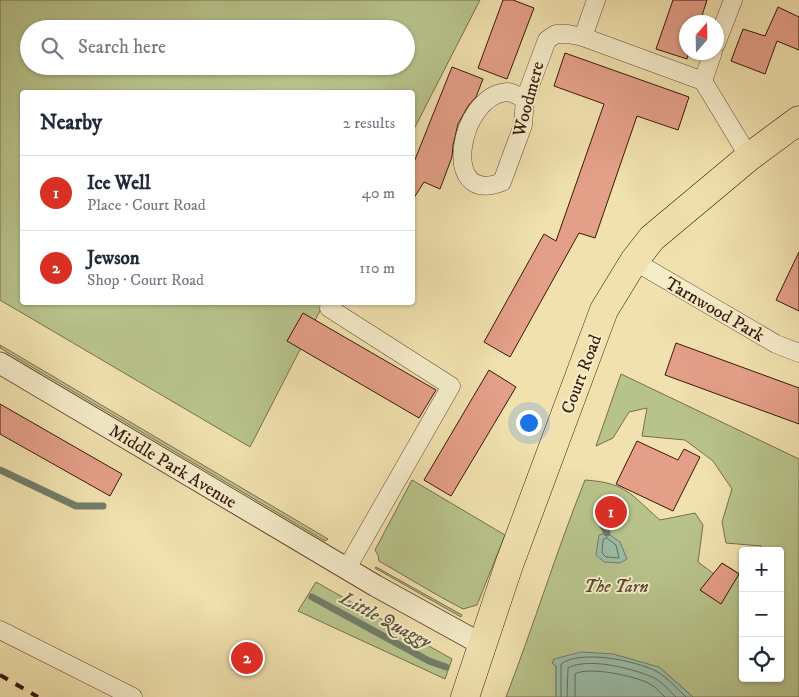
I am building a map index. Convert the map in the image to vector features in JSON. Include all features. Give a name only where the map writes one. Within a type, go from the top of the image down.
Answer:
[{"type":"main road","name":"Court Road","points":[[465,697],[509,565],[604,310],[634,261],[652,238],[749,157],[799,120]]},
{"type":"street","points":[[582,37],[596,0]]},
{"type":"street","points":[[724,23],[733,0]]},
{"type":"street","name":"Woodmere","points":[[525,99],[509,92],[487,99],[474,118],[465,140],[461,163],[465,173],[480,184],[490,186],[502,182],[523,125],[525,99],[547,40],[556,34],[582,37],[703,81]]},
{"type":"street","points":[[711,60],[703,81],[749,157]]},
{"type":"street","name":"Tarnwood Park","points":[[634,261],[776,344],[799,353]]},
{"type":"street","points":[[329,308],[451,386],[347,568]]},
{"type":"street","name":"Middle Park Avenue","points":[[0,363],[347,568],[483,645]]},
{"type":"street","points":[[0,630],[133,697]]},
{"type":"green space","points":[[0,0],[480,0],[415,127],[415,90],[20,90],[20,305],[323,305],[250,447],[0,300]]},
{"type":"green space","points":[[0,345],[328,539],[325,541],[0,348]]},
{"type":"green space","name":"The Tarn","points":[[621,374],[799,459],[799,697],[693,697],[659,667],[558,659],[552,663],[556,666],[556,697],[506,697],[585,480],[610,484],[627,491],[660,520],[695,513],[703,525],[698,562],[714,574],[722,563],[739,574],[739,682],[784,682],[784,547],[761,547],[726,543],[722,522],[732,489],[713,461],[685,440],[642,436],[647,408],[629,412],[613,438],[596,446]]},
{"type":"green space","points":[[412,480],[505,535],[477,605],[463,609],[379,561],[375,550]]},
{"type":"green space","points":[[375,568],[462,615],[461,617]]},
{"type":"green space","points":[[316,582],[452,659],[445,679],[298,611]]},
{"type":"water","points":[[607,533],[620,542],[627,559],[620,563],[604,562],[596,555],[599,535]]},
{"type":"water","points":[[581,652],[613,654],[659,667],[693,697],[556,697],[556,666],[552,663],[554,659]]},
{"type":"building","points":[[503,0],[513,0],[534,8],[507,79],[478,68]]},
{"type":"building","points":[[673,0],[707,0],[702,15],[679,15],[679,56],[656,49]]},
{"type":"building","points":[[778,7],[799,17],[799,50],[777,41],[765,74],[731,61],[743,29],[765,36]]},
{"type":"building","points":[[565,53],[689,97],[678,130],[637,116],[595,238],[579,233],[510,357],[484,342],[544,234],[556,241],[604,104],[554,86]]},
{"type":"building","points":[[452,67],[483,79],[476,97],[468,106],[458,124],[452,157],[440,189],[424,182],[415,196],[415,160]]},
{"type":"building","points":[[799,252],[799,311],[776,300]]},
{"type":"building","points":[[303,313],[436,390],[419,418],[287,341]]},
{"type":"building","points":[[676,343],[799,388],[799,424],[665,375]]},
{"type":"building","points":[[489,370],[516,387],[451,496],[424,480]]},
{"type":"building","points":[[0,404],[122,474],[110,496],[0,434]]},
{"type":"building","points":[[637,441],[678,460],[684,449],[700,457],[673,511],[616,484]]},
{"type":"building","points":[[722,563],[739,574],[721,604],[700,590]]},
{"type":"waterway","name":"Little Quaggy","points":[[0,470],[76,506],[103,506]]},
{"type":"waterway","points":[[603,526],[607,533]]},
{"type":"waterway","name":"Little Quaggy","points":[[312,597],[429,661],[446,667]]},
{"type":"railway","points":[[0,675],[38,697]]},
{"type":"place","name":"Ice Well","points":[[611,512]]},
{"type":"place","name":"Jewson","points":[[247,658]]}]
